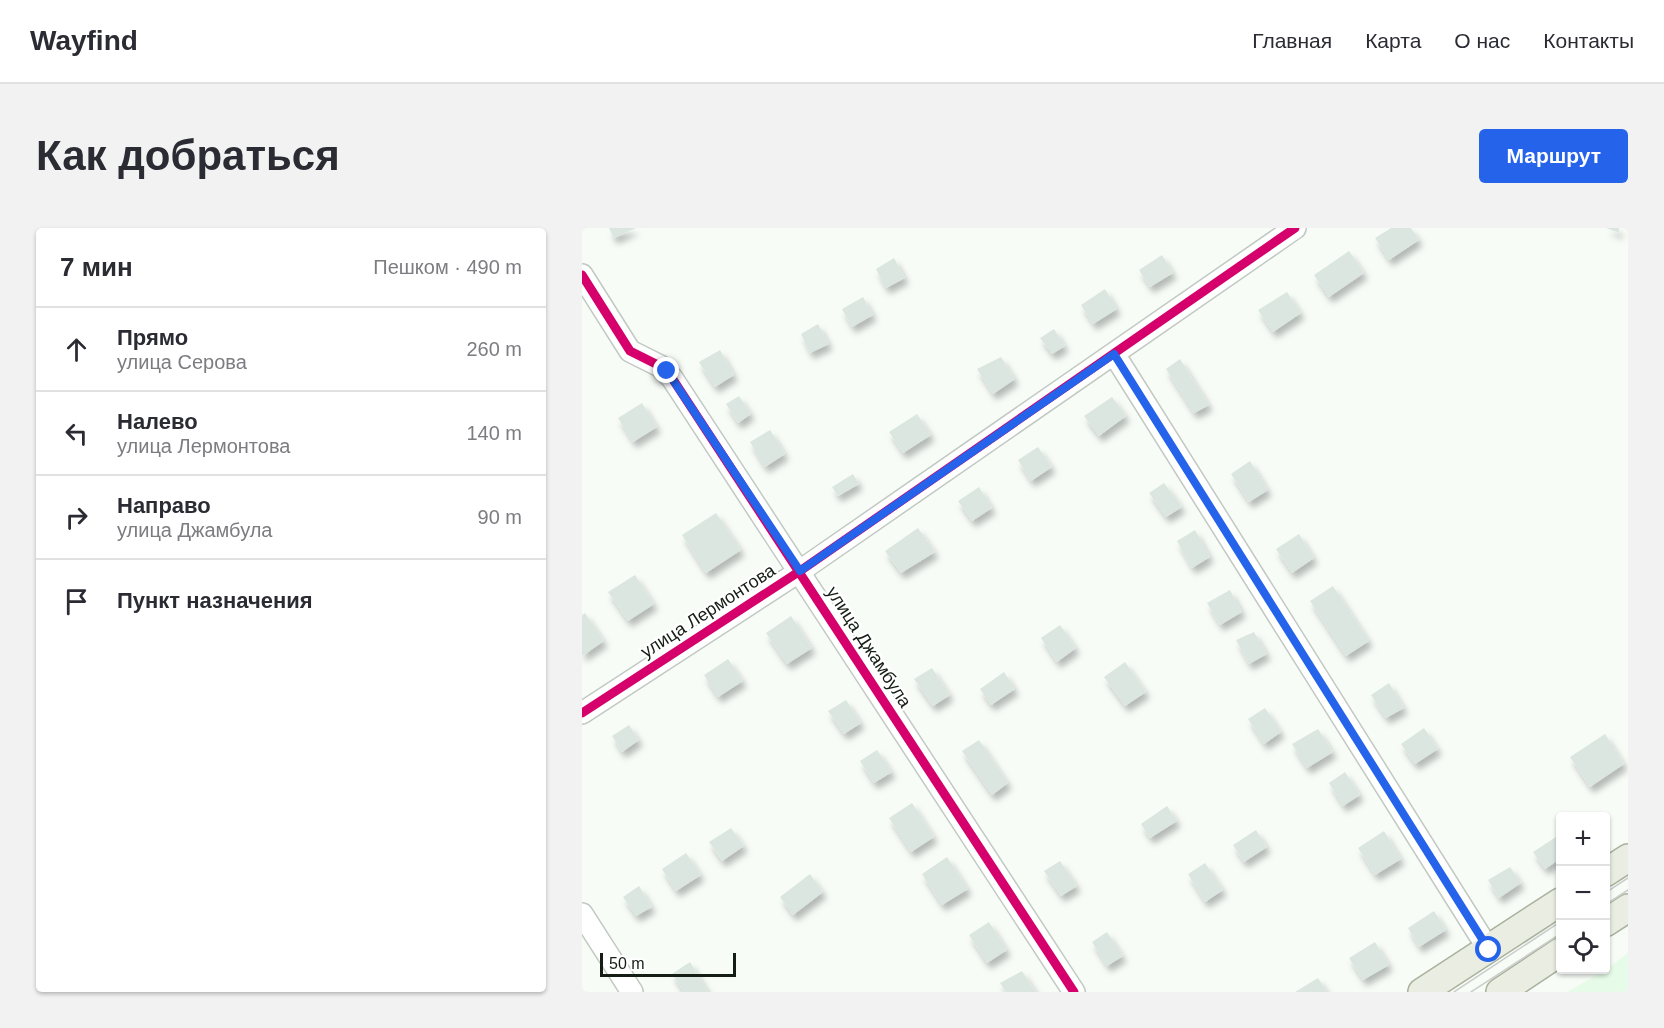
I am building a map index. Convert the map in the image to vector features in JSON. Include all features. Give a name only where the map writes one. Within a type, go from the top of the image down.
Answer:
[{"type":"main road","points":[[1610,870],[1628,858]]},
{"type":"main road","points":[[1422,992],[1556,905]]},
{"type":"main road","points":[[1608,920],[1628,908]]},
{"type":"main road","points":[[1500,992],[1556,955]]},
{"type":"street","name":"улица Лермонтова","points":[[582,713],[800,571],[1295,228]]},
{"type":"street","name":"улица Джамбула","points":[[582,275],[630,351],[660,366],[672,378],[1074,992]]},
{"type":"street","points":[[1114,354],[1489,950]]},
{"type":"street","points":[[582,914],[632,992]]},
{"type":"shaded area","points":[[1628,953],[1628,992],[1567,992],[1598,974],[1610,974],[1610,966]]},
{"type":"building","points":[[609,228],[636,228],[614,238]]},
{"type":"building","points":[[1391,228],[1411,228],[1419,240],[1389,260],[1375,238]]},
{"type":"building","points":[[1606,228],[1619,228],[1619,233]]},
{"type":"building","points":[[1349,251],[1364,273],[1329,297],[1314,275]]},
{"type":"building","points":[[1162,255],[1173,273],[1150,287],[1139,270]]},
{"type":"building","points":[[894,258],[905,278],[886,288],[876,269]]},
{"type":"building","points":[[1105,289],[1117,309],[1093,324],[1081,305]]},
{"type":"building","points":[[1287,292],[1301,313],[1273,332],[1258,310]]},
{"type":"building","points":[[863,297],[873,315],[852,327],[842,309]]},
{"type":"building","points":[[818,324],[829,344],[810,353],[801,334]]},
{"type":"building","points":[[1054,329],[1065,346],[1052,354],[1040,338]]},
{"type":"building","points":[[720,350],[734,375],[715,387],[699,362]]},
{"type":"building","points":[[1001,357],[1015,379],[993,394],[977,369]]},
{"type":"building","points":[[1180,359],[1209,405],[1194,413],[1166,369]]},
{"type":"building","points":[[739,396],[751,414],[738,423],[726,404]]},
{"type":"building","points":[[1112,397],[1126,416],[1099,436],[1084,416]]},
{"type":"building","points":[[642,403],[657,427],[633,442],[618,418]]},
{"type":"building","points":[[917,414],[931,435],[903,453],[889,432]]},
{"type":"building","points":[[770,430],[785,454],[765,467],[750,442]]},
{"type":"building","points":[[1038,447],[1052,467],[1031,481],[1018,460]]},
{"type":"building","points":[[1250,461],[1268,490],[1249,502],[1231,474]]},
{"type":"building","points":[[853,474],[859,484],[838,496],[832,487]]},
{"type":"building","points":[[1164,483],[1182,507],[1166,517],[1149,493]]},
{"type":"building","points":[[979,487],[992,508],[972,521],[958,501]]},
{"type":"building","points":[[716,513],[741,550],[706,573],[682,535]]},
{"type":"building","points":[[918,528],[935,552],[901,573],[885,551]]},
{"type":"building","points":[[1195,530],[1210,557],[1192,568],[1177,541]]},
{"type":"building","points":[[1299,534],[1314,558],[1292,573],[1276,549]]},
{"type":"building","points":[[635,575],[654,604],[628,621],[608,592]]},
{"type":"building","points":[[1333,586],[1369,641],[1346,656],[1310,601]]},
{"type":"building","points":[[1230,590],[1242,612],[1220,625],[1207,603]]},
{"type":"building","points":[[585,613],[604,641],[582,656],[582,615]]},
{"type":"building","points":[[791,616],[812,648],[787,664],[766,633]]},
{"type":"building","points":[[1060,625],[1076,648],[1057,662],[1041,638]]},
{"type":"building","points":[[1254,632],[1267,654],[1249,664],[1236,640]]},
{"type":"building","points":[[728,659],[743,681],[718,697],[704,675]]},
{"type":"building","points":[[1125,662],[1146,692],[1125,706],[1104,677]]},
{"type":"building","points":[[932,668],[950,695],[933,706],[914,679]]},
{"type":"building","points":[[1004,672],[1015,689],[991,705],[980,689]]},
{"type":"building","points":[[1389,683],[1404,708],[1386,718],[1371,695]]},
{"type":"building","points":[[846,700],[861,723],[844,734],[828,711]]},
{"type":"building","points":[[1265,708],[1281,732],[1264,744],[1248,719]]},
{"type":"building","points":[[629,725],[639,740],[622,752],[612,736]]},
{"type":"building","points":[[1424,728],[1438,749],[1415,764],[1401,744]]},
{"type":"building","points":[[1318,729],[1333,752],[1307,768],[1292,744]]},
{"type":"building","points":[[1605,734],[1624,764],[1590,787],[1570,757]]},
{"type":"building","points":[[979,740],[1008,783],[992,795],[962,751]]},
{"type":"building","points":[[877,750],[892,772],[874,783],[860,761]]},
{"type":"building","points":[[1345,772],[1360,795],[1343,806],[1329,783]]},
{"type":"building","points":[[912,803],[934,837],[911,852],[889,818]]},
{"type":"building","points":[[1167,806],[1177,821],[1150,838],[1141,824]]},
{"type":"building","points":[[731,828],[744,846],[722,861],[709,842]]},
{"type":"building","points":[[1256,830],[1267,847],[1244,862],[1233,845]]},
{"type":"building","points":[[1384,831],[1401,859],[1375,875],[1358,848]]},
{"type":"building","points":[[1556,837],[1556,862],[1545,869],[1533,852]]},
{"type":"building","points":[[686,853],[701,875],[676,891],[662,869]]},
{"type":"building","points":[[947,857],[968,889],[942,905],[922,874]]},
{"type":"building","points":[[1060,861],[1077,886],[1061,896],[1044,871]]},
{"type":"building","points":[[1205,863],[1223,890],[1205,902],[1188,874]]},
{"type":"building","points":[[1510,867],[1521,883],[1499,898],[1488,880]]},
{"type":"building","points":[[810,874],[823,892],[793,915],[780,897]]},
{"type":"building","points":[[639,886],[652,907],[636,916],[623,897]]},
{"type":"building","points":[[1434,911],[1446,930],[1419,947],[1408,928]]},
{"type":"building","points":[[989,922],[1007,950],[987,963],[969,935]]},
{"type":"building","points":[[1107,932],[1123,956],[1107,966],[1092,942]]},
{"type":"building","points":[[1375,942],[1389,965],[1363,980],[1349,958]]},
{"type":"building","points":[[690,962],[708,992],[684,992],[672,974]]},
{"type":"building","points":[[1022,971],[1036,992],[1006,992],[1000,983]]},
{"type":"building","points":[[1318,978],[1327,992],[1295,992]]},
{"type":"tram line","points":[[1610,890],[1628,878]]},
{"type":"tram line","points":[[1610,902],[1628,890]]},
{"type":"tram line","points":[[1454,992],[1556,925]]},
{"type":"tram line","points":[[1471,992],[1556,937]]},
{"type":"cycle path","points":[[582,713],[800,571],[1295,228]]},
{"type":"cycle path","points":[[582,275],[630,351],[660,366],[672,378],[1074,992]]},
{"type":"route","points":[[667,371],[800,571],[1114,354],[1489,950]]}]
